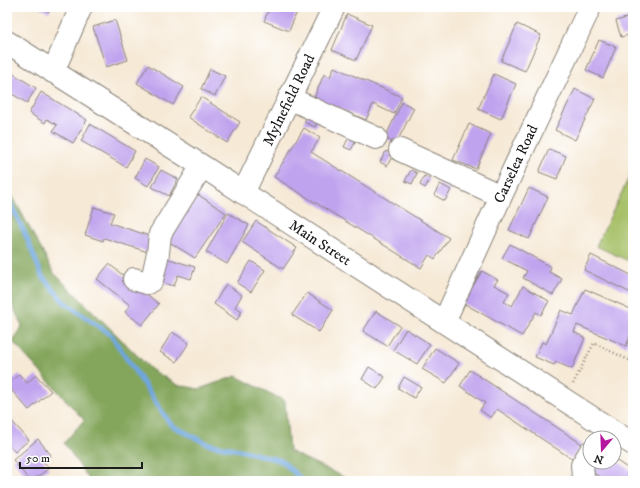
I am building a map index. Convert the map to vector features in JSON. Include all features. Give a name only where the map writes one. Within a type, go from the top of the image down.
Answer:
[{"type":"street","points":[[53,72],[81,7]]},
{"type":"street","name":"Mylnefield Road","points":[[243,193],[334,7]]},
{"type":"street","name":"Carselea Road","points":[[444,322],[501,196],[590,7]]},
{"type":"street","name":"Main Street","points":[[7,42],[444,322],[564,401],[598,430]]},
{"type":"street","points":[[289,98],[376,138]]},
{"type":"street","points":[[400,150],[501,196]]},
{"type":"street","points":[[134,279],[147,284],[152,280],[158,253],[160,234],[202,166]]},
{"type":"street","name":"Main Street","points":[[622,440],[632,443]]},
{"type":"street","points":[[582,470],[582,481]]},
{"type":"path","points":[[564,401],[594,343],[633,362]]},
{"type":"green space","points":[[633,169],[633,263],[596,246]]},
{"type":"green space","points":[[7,186],[54,273],[152,370],[178,385],[199,389],[236,376],[285,401],[289,451],[352,481],[90,481],[64,443],[84,420],[13,342],[22,326],[7,293]]},
{"type":"building","points":[[38,7],[51,7],[49,12]]},
{"type":"building","points":[[270,7],[299,7],[289,31],[264,21]]},
{"type":"building","points":[[347,14],[372,25],[356,60],[332,50]]},
{"type":"building","points":[[633,16],[633,34],[621,37],[616,21]]},
{"type":"building","points":[[115,20],[128,60],[106,67],[93,27]]},
{"type":"building","points":[[517,24],[541,35],[525,71],[501,61]]},
{"type":"building","points":[[599,40],[616,47],[603,78],[586,70]]},
{"type":"building","points":[[148,65],[184,87],[173,105],[137,83]]},
{"type":"building","points":[[334,67],[402,97],[394,114],[373,104],[366,120],[314,98],[324,74],[330,77]]},
{"type":"building","points":[[210,69],[225,76],[215,96],[201,89]]},
{"type":"building","points":[[7,70],[36,88],[27,103],[7,91]]},
{"type":"building","points":[[494,74],[516,84],[501,119],[478,109]]},
{"type":"building","points":[[575,89],[595,99],[575,140],[555,130]]},
{"type":"building","points":[[41,92],[87,120],[73,143],[53,131],[57,125],[47,119],[45,123],[29,113]]},
{"type":"building","points":[[201,97],[240,122],[227,143],[188,117]]},
{"type":"building","points":[[402,102],[414,108],[396,144],[385,138]]},
{"type":"building","points":[[309,112],[320,117],[315,127],[304,122]]},
{"type":"building","points":[[90,124],[135,151],[126,167],[81,141]]},
{"type":"building","points":[[469,124],[491,134],[476,169],[453,160]]},
{"type":"building","points":[[304,128],[320,138],[311,152],[449,238],[435,259],[429,255],[421,268],[274,177]]},
{"type":"building","points":[[350,135],[357,139],[351,150],[344,147]]},
{"type":"building","points":[[549,149],[566,156],[557,179],[539,172]]},
{"type":"building","points":[[386,151],[393,155],[387,166],[380,162]]},
{"type":"building","points":[[145,159],[159,167],[148,186],[135,178]]},
{"type":"building","points":[[161,170],[178,179],[169,196],[152,187]]},
{"type":"building","points":[[411,170],[417,173],[412,184],[405,181]]},
{"type":"building","points":[[424,176],[430,179],[425,188],[420,185]]},
{"type":"building","points":[[440,184],[451,190],[445,201],[434,195]]},
{"type":"building","points":[[529,188],[548,197],[529,239],[509,230]]},
{"type":"building","points":[[191,190],[226,213],[195,258],[161,237]]},
{"type":"building","points":[[94,207],[114,213],[110,223],[156,238],[151,253],[104,238],[103,241],[85,235]]},
{"type":"building","points":[[228,213],[249,225],[227,264],[206,252]]},
{"type":"building","points":[[256,221],[297,248],[283,269],[242,242]]},
{"type":"building","points":[[510,244],[551,267],[549,272],[562,279],[553,295],[523,278],[527,271],[502,258]]},
{"type":"building","points":[[591,255],[633,276],[633,294],[584,270]]},
{"type":"building","points":[[163,257],[195,267],[191,279],[178,275],[174,286],[163,283],[166,273],[158,270]]},
{"type":"building","points":[[251,261],[265,270],[251,292],[237,283]]},
{"type":"building","points":[[109,264],[159,304],[142,325],[125,312],[130,305],[97,279]]},
{"type":"building","points":[[482,271],[498,280],[494,285],[509,293],[504,302],[512,306],[523,286],[549,301],[541,315],[536,312],[522,336],[463,303]]},
{"type":"building","points":[[226,284],[242,295],[235,307],[242,311],[237,320],[214,304]]},
{"type":"building","points":[[585,289],[633,310],[633,330],[626,346],[577,325],[574,332],[585,338],[572,369],[556,362],[554,365],[535,357],[542,342],[546,344],[561,310],[573,315]]},
{"type":"building","points":[[307,293],[333,310],[319,332],[292,315]]},
{"type":"building","points":[[376,311],[400,326],[387,346],[363,331]]},
{"type":"building","points":[[406,329],[430,344],[417,364],[393,350]]},
{"type":"building","points":[[172,332],[189,343],[176,362],[160,352]]},
{"type":"building","points":[[435,348],[459,363],[446,383],[422,369]]},
{"type":"building","points":[[369,367],[385,377],[377,389],[362,379]]},
{"type":"building","points":[[470,370],[582,444],[572,459],[497,409],[491,418],[480,410],[485,403],[460,386]]},
{"type":"building","points":[[19,374],[27,383],[36,375],[51,391],[29,410],[7,385]]},
{"type":"building","points":[[404,377],[421,387],[414,398],[398,388]]},
{"type":"building","points":[[7,416],[29,440],[15,452],[7,443]]},
{"type":"building","points":[[38,439],[51,455],[43,461],[49,468],[30,481],[13,460]]},
{"type":"building","points":[[622,464],[633,472],[633,481],[606,481],[589,470],[622,470]]},
{"type":"building","points":[[52,477],[55,481],[47,481]]},
{"type":"waterway","points":[[7,196],[26,236],[42,276],[64,302],[111,335],[171,425],[208,444],[240,450],[282,461],[303,481]]}]
